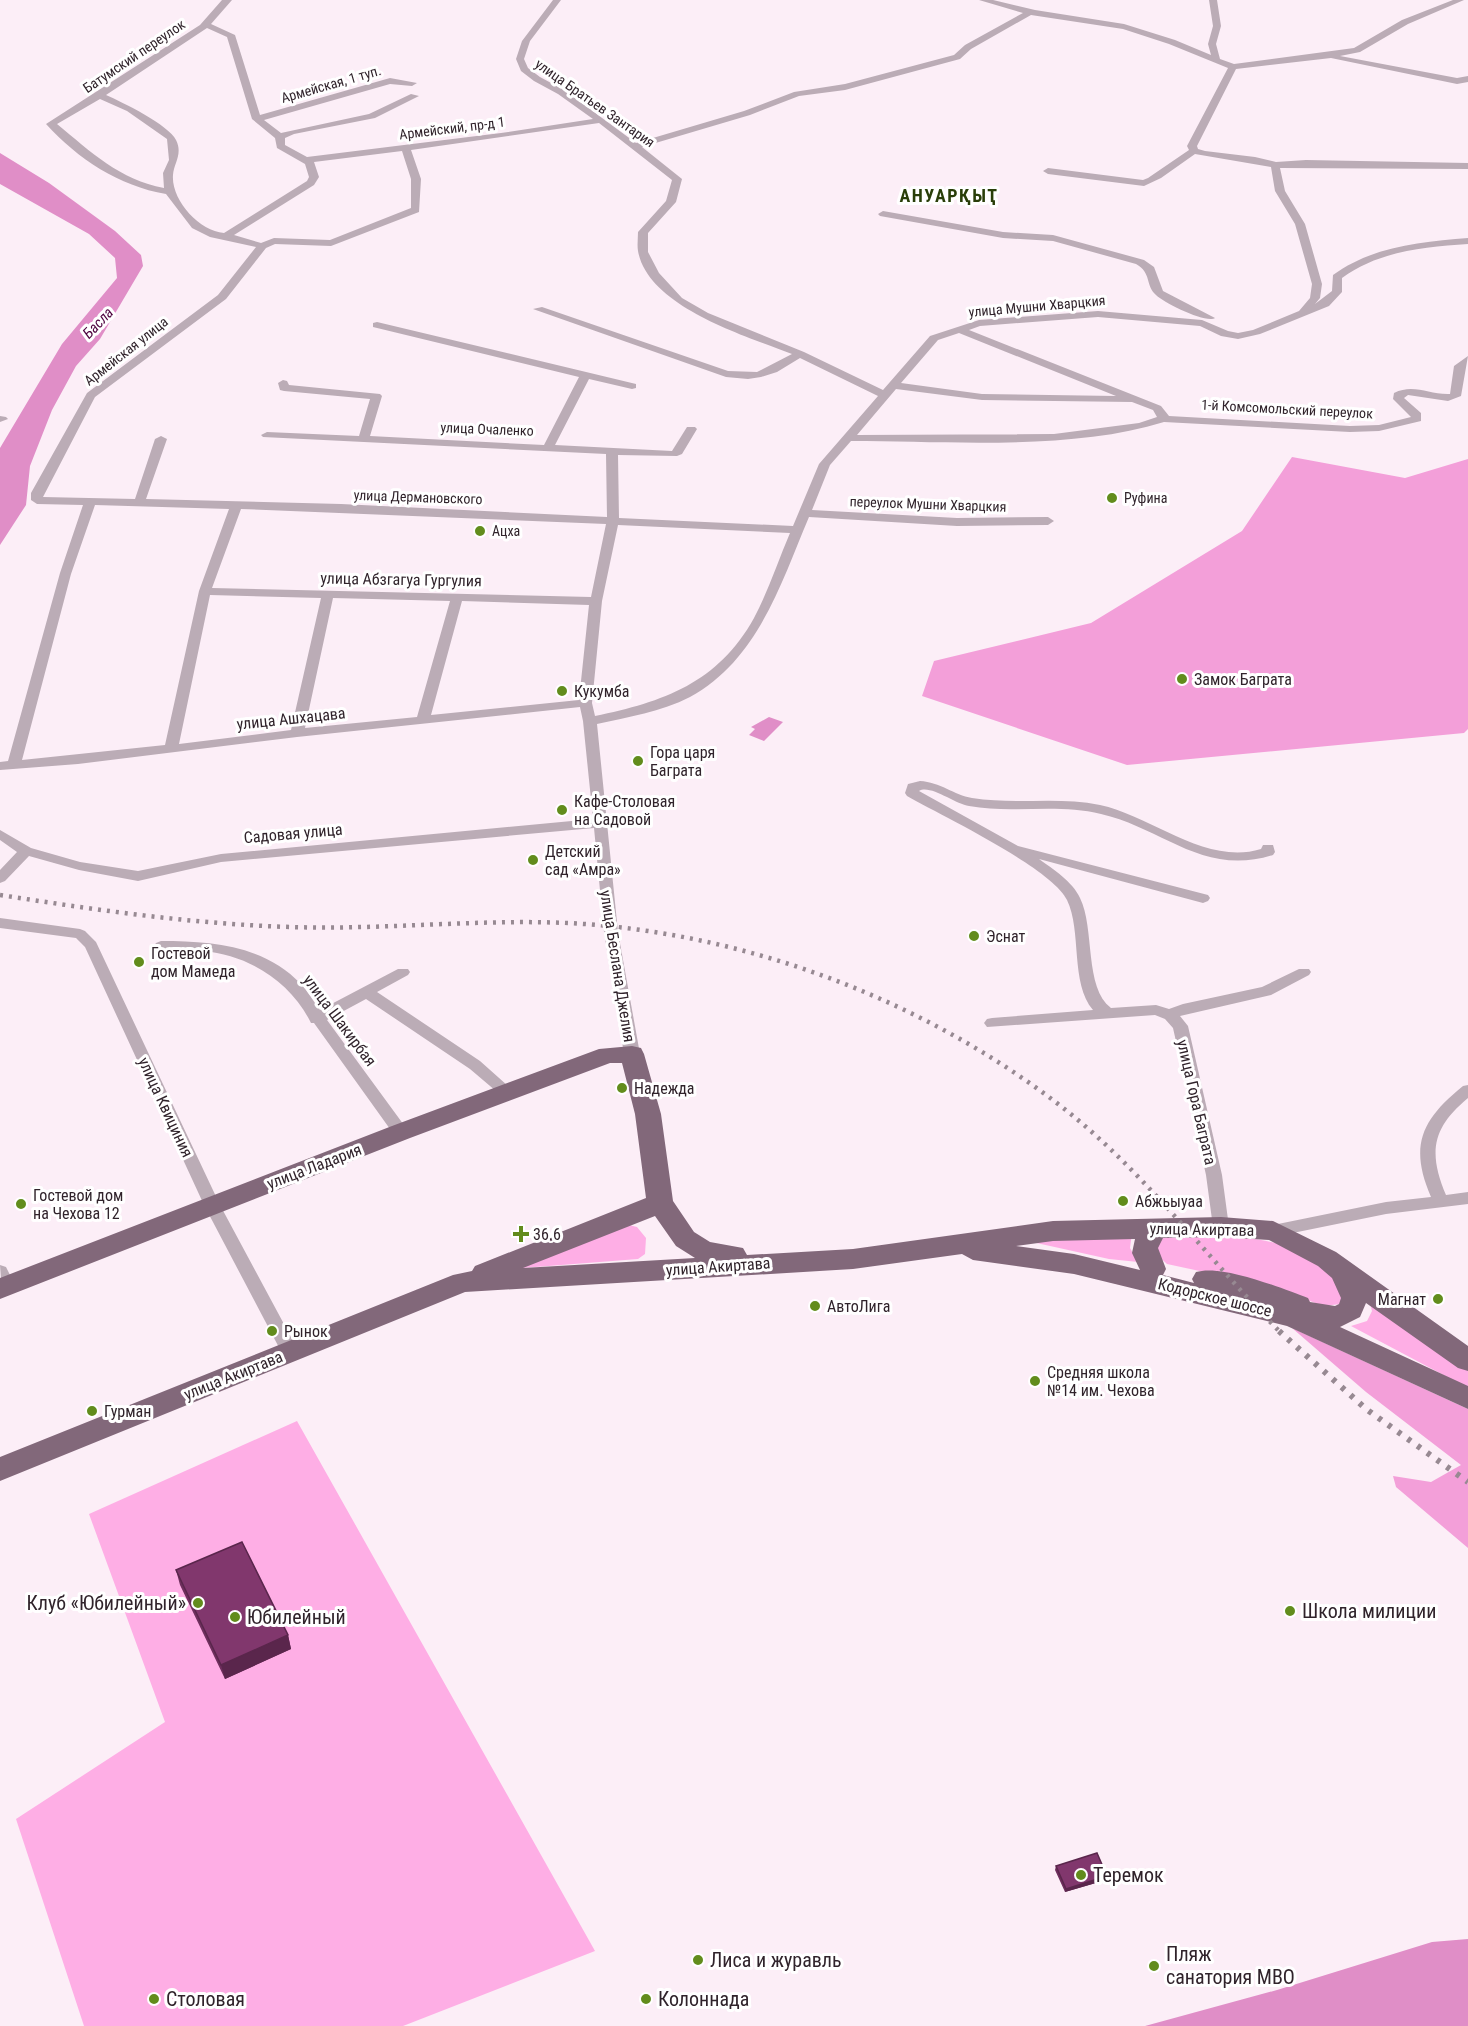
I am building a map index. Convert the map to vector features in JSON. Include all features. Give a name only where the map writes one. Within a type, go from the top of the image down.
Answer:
[{"type":"highway","name":"улица Ладария","points":[[3,1282],[608,1055],[632,1054]]},
{"type":"highway","name":"улица Беслана Джелия","points":[[632,1054],[648,1114],[660,1203],[685,1239],[704,1251],[775,1262]]},
{"type":"highway","points":[[462,1282],[660,1203]]},
{"type":"highway","name":"улица Акиртава","points":[[0,1469],[462,1282],[853,1259],[1053,1232],[1221,1227],[1273,1231]]},
{"type":"highway","points":[[1154,1269],[1144,1255],[1144,1244],[1156,1228]]},
{"type":"highway","points":[[1273,1231],[1298,1241],[1468,1360]]},
{"type":"highway","name":"Кодорское шоссе","points":[[946,1248],[1054,1261],[1160,1283],[1293,1317],[1468,1398]]},
{"type":"highway","points":[[1054,1261],[1103,1262],[1154,1269],[1258,1290],[1313,1311],[1338,1317],[1350,1310],[1354,1298],[1343,1272]]},
{"type":"highway","points":[[1313,1311],[1371,1344],[1403,1368]]},
{"type":"street","name":"Батумский переулок","points":[[169,192],[139,186],[113,175],[51,124],[101,96],[207,25],[220,4],[228,0]]},
{"type":"street","name":"улица Братьев Зантария","points":[[557,0],[526,41],[520,59],[524,69],[537,79],[561,92],[601,120],[677,179],[671,202],[644,232],[642,252],[654,274],[678,300],[704,315],[801,354],[885,395]]},
{"type":"street","points":[[983,0],[1030,12],[1124,27],[1216,58],[1233,67],[1327,56],[1357,50],[1405,22],[1460,0]]},
{"type":"street","points":[[1213,0],[1217,26],[1212,44],[1216,58]]},
{"type":"street","points":[[633,147],[747,113],[797,94],[845,87],[957,57],[968,47],[1030,12]]},
{"type":"street","points":[[207,25],[231,35],[257,118],[280,137]]},
{"type":"street","points":[[1327,56],[1458,81],[1468,79]]},
{"type":"street","points":[[1194,150],[1192,146],[1233,67]]},
{"type":"street","name":"Армейская, 1 туп.","points":[[257,118],[390,81],[412,83]]},
{"type":"street","points":[[101,96],[118,101],[171,138],[174,146],[174,160],[168,173],[169,192],[196,226],[214,236],[226,236],[262,246],[274,241],[331,243],[417,210],[417,180],[405,147]]},
{"type":"street","points":[[280,137],[291,132],[372,116],[414,96]]},
{"type":"street","name":"Армейский, пр-д 1","points":[[305,160],[501,136],[601,120]]},
{"type":"street","points":[[226,236],[311,183],[313,171],[309,162],[280,146],[280,137]]},
{"type":"street","points":[[1048,171],[1144,183],[1153,180],[1186,153],[1194,150],[1203,154],[1261,160],[1275,165],[1306,163],[1468,166]]},
{"type":"street","points":[[1275,165],[1280,191],[1300,224],[1317,284],[1316,298],[1303,311]]},
{"type":"street","points":[[883,214],[1003,235],[1053,238],[1140,262],[1149,267],[1158,292],[1169,300],[1210,318],[1219,324],[1216,329]]},
{"type":"street","name":"улица Мушни Хварцкия","points":[[590,721],[644,710],[685,694],[719,670],[741,646],[759,618],[806,513],[825,464],[934,338],[979,323],[1098,314],[1202,323],[1225,334],[1238,336],[1256,332],[1325,304],[1337,292],[1337,277],[1345,270],[1397,249],[1468,241]]},
{"type":"street","name":"Армейская улица","points":[[37,500],[37,493],[91,395],[222,297],[262,246]]},
{"type":"street","points":[[538,309],[726,374],[742,377],[767,374],[801,354]]},
{"type":"street","points":[[377,325],[632,387]]},
{"type":"street","points":[[848,438],[1054,437],[1140,426],[1163,419],[1162,413],[1157,408],[957,329]]},
{"type":"street","name":"1-й Комсомольский переулок","points":[[1163,419],[1350,429],[1411,423],[1417,420],[1417,415],[1398,395],[1414,390],[1441,397],[1455,396],[1459,366],[1468,359]]},
{"type":"street","points":[[549,446],[585,376]]},
{"type":"street","points":[[283,383],[284,388],[376,396],[363,440]]},
{"type":"street","points":[[894,385],[936,394],[982,398],[1130,399]]},
{"type":"street","name":"улица Очаленко","points":[[267,435],[549,446],[673,454],[678,452],[691,429]]},
{"type":"street","points":[[139,503],[161,439]]},
{"type":"street","name":"улица Беслана Джелия","points":[[612,450],[613,520],[596,601],[585,703],[590,721],[611,932],[632,1054]]},
{"type":"street","name":"улица Дермановского","points":[[37,500],[613,520],[798,530]]},
{"type":"street","points":[[14,764],[66,574],[90,502]]},
{"type":"street","points":[[171,748],[205,591],[236,506]]},
{"type":"street","name":"переулок Мушни Хварцкия","points":[[806,513],[934,521],[1010,523],[1048,521]]},
{"type":"street","name":"улица Абзгагуа Гургулия","points":[[205,591],[596,601]]},
{"type":"street","points":[[297,733],[302,702],[328,594]]},
{"type":"street","points":[[423,720],[457,597]]},
{"type":"street","name":"улица Ашхацава","points":[[0,766],[78,760],[297,733],[585,703]]},
{"type":"street","points":[[1110,1015],[1097,1005],[1092,996],[1075,899],[1052,876],[1006,846],[912,793],[913,787],[921,784],[933,786],[966,802],[1081,807],[1114,813],[1208,853],[1233,858],[1255,858],[1268,852],[1268,848]]},
{"type":"street","name":"Садовая улица","points":[[0,834],[27,850],[80,866],[138,876],[220,858],[599,823]]},
{"type":"street","points":[[1006,846],[1203,898]]},
{"type":"street","points":[[0,878],[27,850]]},
{"type":"street","name":"улица Квициния","points":[[0,923],[80,934],[91,945],[212,1205],[290,1352]]},
{"type":"street","name":"улица Шакирбая","points":[[161,946],[213,948],[246,954],[273,969],[295,987],[401,1132]]},
{"type":"street","points":[[316,1018],[368,993],[403,972]]},
{"type":"street","points":[[992,1023],[1156,1010],[1170,1015],[1183,1009],[1266,991],[1304,972]]},
{"type":"street","points":[[368,993],[475,1065],[508,1093]]},
{"type":"street","name":"улица Гора Баграта","points":[[1170,1015],[1180,1026],[1214,1175],[1221,1227]]},
{"type":"street","points":[[1440,1202],[1429,1176],[1426,1146],[1430,1132],[1444,1111],[1468,1090]]},
{"type":"street","name":"улица Акиртава","points":[[1273,1231],[1386,1208],[1468,1198]]},
{"type":"shaded area","points":[[1292,457],[1405,478],[1468,459],[1468,729],[1464,733],[1127,765],[922,696],[934,661],[1091,623],[1242,531]]},
{"type":"shaded area","points":[[629,1225],[637,1227],[646,1238],[645,1254],[638,1259],[510,1269]]},
{"type":"shaded area","points":[[1132,1232],[1130,1248],[1138,1262],[1109,1259],[1032,1242]]},
{"type":"shaded area","points":[[1164,1234],[1247,1238],[1289,1247],[1323,1266],[1347,1295],[1341,1304],[1323,1306],[1274,1287],[1167,1264],[1155,1253]]},
{"type":"shaded area","points":[[1369,1300],[1468,1370],[1468,1388],[1351,1326],[1367,1321],[1372,1311]]},
{"type":"shaded area","points":[[1292,1328],[1468,1409],[1468,1548],[1396,1487],[1393,1476],[1431,1482],[1461,1465],[1366,1392]]},
{"type":"shaded area","points":[[297,1421],[595,1951],[403,2026],[84,2026],[16,1819],[165,1722],[89,1514]]},
{"type":"water","name":"Басла","points":[[0,153],[49,183],[115,231],[141,255],[143,266],[100,339],[76,366],[52,410],[30,466],[26,505],[0,545],[0,448],[62,344],[117,278],[115,258],[89,234],[0,184]]},
{"type":"water","points":[[769,717],[783,722],[764,741],[749,735],[755,729],[751,727]]},
{"type":"water","points":[[1468,1939],[1468,2026],[1145,2026],[1277,1990],[1432,1942]]},
{"type":"building","name":"Юбилейный","points":[[242,1542],[288,1635],[221,1665],[176,1570]]},
{"type":"building","name":"Теремок","points":[[1097,1853],[1107,1876],[1066,1889],[1056,1866]]},
{"type":"railway","points":[[0,895],[217,923],[290,927],[533,922],[634,929],[700,940],[765,957],[829,978],[891,1004],[951,1034],[1008,1068],[1062,1107],[1121,1159],[1279,1331]]},
{"type":"railway","points":[[1279,1331],[1366,1409],[1468,1482]]},
{"type":"place","name":"Руфина","points":[[1112,498]]},
{"type":"place","name":"Ацха","points":[[480,531]]},
{"type":"place","name":"Замок Баграта","points":[[1182,679]]},
{"type":"place","name":"Кукумба","points":[[562,691]]},
{"type":"place","name":"Гора царя Баграта","points":[[638,761]]},
{"type":"place","name":"Кафе-Столовая на Садовой","points":[[562,810]]},
{"type":"place","name":"Детский сад «Амра»","points":[[533,860]]},
{"type":"place","name":"Эснат","points":[[974,936]]},
{"type":"place","name":"Гостевой дом Мамеда","points":[[139,962]]},
{"type":"place","name":"Надежда","points":[[622,1088]]},
{"type":"place","name":"Абжьыуаа","points":[[1123,1201]]},
{"type":"place","name":"Гостевой дом на Чехова 12","points":[[21,1204]]},
{"type":"place","name":"36.6","points":[[521,1234]]},
{"type":"place","name":"Магнат","points":[[1438,1299]]},
{"type":"place","name":"АвтоЛига","points":[[815,1306]]},
{"type":"place","name":"Рынок","points":[[272,1331]]},
{"type":"place","name":"Средняя школа №14 им. Чехова","points":[[1035,1381]]},
{"type":"place","name":"Гурман","points":[[92,1411]]},
{"type":"place","name":"Клуб «Юбилейный»","points":[[198,1603]]},
{"type":"place","name":"Школа милиции","points":[[1290,1611]]},
{"type":"place","name":"Юбилейный","points":[[235,1617]]},
{"type":"place","name":"Теремок","points":[[1081,1875]]},
{"type":"place","name":"Лиса и журавль","points":[[698,1960]]},
{"type":"place","name":"Пляж санатория МВО","points":[[1154,1966]]},
{"type":"place","name":"Столовая","points":[[154,1999]]},
{"type":"place","name":"Колоннада","points":[[646,1999]]},
{"type":"district","name":"АНУАРҚЫҬ","points":[[949,196]]}]
